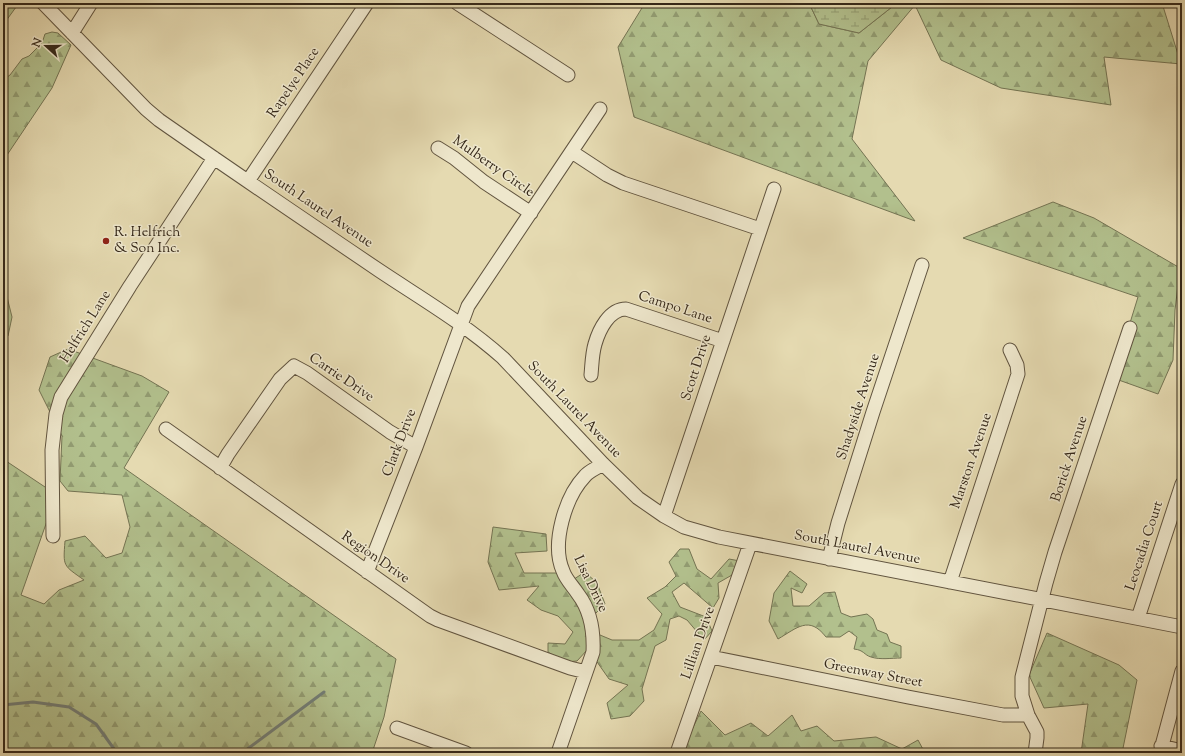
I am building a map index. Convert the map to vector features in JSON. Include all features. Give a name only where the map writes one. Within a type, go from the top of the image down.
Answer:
[{"type":"street","name":"South Laurel Avenue","points":[[43,3],[146,109],[159,120],[461,324],[503,358],[632,493],[664,516],[684,527],[750,544],[1182,627]]},
{"type":"street","points":[[72,33],[91,3]]},
{"type":"street","name":"Rapelye Place","points":[[248,181],[367,3]]},
{"type":"street","points":[[457,3],[568,75]]},
{"type":"street","points":[[461,324],[468,306],[600,108]]},
{"type":"street","name":"Mulberry Circle","points":[[438,148],[454,158],[484,182],[531,213]]},
{"type":"street","points":[[572,152],[607,175],[623,183],[760,229]]},
{"type":"street","name":"Helfrich Lane","points":[[53,536],[52,450],[56,414],[60,401],[126,293],[214,158]]},
{"type":"street","name":"Scott Drive","points":[[664,516],[774,189]]},
{"type":"street","name":"Shadyside Avenue","points":[[829,559],[838,523],[873,412],[922,265]]},
{"type":"street","name":"Campo Lane","points":[[591,375],[594,345],[611,315],[621,309],[626,309],[723,341]]},
{"type":"street","name":"Clark Drive","points":[[367,572],[416,447],[461,324]]},
{"type":"street","name":"Borick Avenue","points":[[1035,753],[1037,732],[1028,715],[1022,696],[1022,677],[1055,552],[1130,328]]},
{"type":"street","name":"Marston Avenue","points":[[950,582],[1018,374],[1017,365],[1010,350]]},
{"type":"street","name":"Carrie Drive","points":[[220,468],[228,454],[280,380],[294,366],[307,373],[390,432],[416,447]]},
{"type":"street","name":"Region Drive","points":[[166,429],[430,616],[570,668],[586,672]]},
{"type":"street","name":"Lisa Drive","points":[[558,753],[593,652],[594,639],[589,613],[583,601],[568,581],[563,571],[559,556],[558,540],[564,517],[576,489],[586,474],[603,464]]},
{"type":"street","name":"Leocadia Court","points":[[1138,618],[1182,484]]},
{"type":"street","name":"Lillian Drive","points":[[677,753],[750,544]]},
{"type":"street","name":"Greenway Street","points":[[711,657],[1002,715],[1028,715]]},
{"type":"street","points":[[1182,671],[1161,750],[1182,751]]},
{"type":"street","points":[[397,728],[466,753]]},
{"type":"green space","points":[[3,3],[19,3],[3,25]]},
{"type":"green space","points":[[645,3],[809,3],[819,24],[859,33],[897,3],[1162,3],[1181,64],[1104,57],[1111,105],[1001,88],[941,60],[915,5],[868,61],[852,139],[915,221],[634,117],[618,47]]},
{"type":"green space","points":[[809,3],[897,3],[859,33],[819,24]]},
{"type":"green space","points":[[52,32],[58,33],[71,45],[52,88],[3,161],[3,80],[10,75],[22,59],[29,56],[42,43],[45,34]]},
{"type":"green space","points":[[1053,202],[1094,218],[1180,268],[1175,310],[1173,360],[1158,394],[1113,378],[1138,297],[963,238]]},
{"type":"green space","points":[[3,289],[7,297],[12,317],[8,336],[3,339]]},
{"type":"green space","points":[[68,349],[142,376],[169,392],[124,468],[396,659],[384,717],[372,753],[3,753],[3,459],[48,489],[47,521],[21,595],[44,604],[59,590],[84,580],[66,565],[64,556],[65,541],[85,536],[106,558],[122,553],[130,527],[122,495],[68,491],[60,481],[62,436],[39,390],[50,357]]},
{"type":"green space","points":[[493,527],[546,534],[547,551],[515,553],[524,573],[556,573],[571,581],[585,572],[597,583],[605,604],[596,613],[581,613],[588,630],[612,640],[639,640],[654,630],[662,614],[647,598],[665,587],[676,576],[669,562],[680,549],[689,549],[697,569],[711,579],[729,559],[740,561],[732,575],[718,583],[719,598],[713,608],[684,583],[672,592],[680,607],[706,617],[712,631],[704,640],[687,620],[679,616],[670,619],[666,640],[655,646],[642,689],[644,701],[630,716],[611,719],[607,703],[628,685],[609,679],[588,649],[577,661],[564,662],[548,652],[548,643],[565,644],[573,632],[558,616],[541,610],[527,600],[539,586],[499,590],[488,562]]},
{"type":"green space","points":[[790,571],[807,584],[802,593],[791,588],[793,606],[809,606],[824,593],[835,592],[841,613],[851,617],[867,614],[873,619],[877,630],[887,634],[890,642],[901,646],[901,658],[875,658],[860,650],[854,649],[857,637],[849,631],[840,637],[826,637],[814,626],[808,625],[797,628],[778,639],[769,621],[774,593]]},
{"type":"green space","points":[[1047,633],[1119,665],[1137,680],[1122,753],[1081,753],[1088,704],[1044,708],[1029,675]]},
{"type":"green space","points":[[701,711],[725,735],[751,723],[768,736],[792,715],[801,731],[817,726],[834,741],[876,737],[902,749],[918,740],[925,753],[685,753],[684,746]]},
{"type":"waterway","points":[[242,753],[324,692]]},
{"type":"waterway","points":[[3,705],[33,702],[69,707],[96,724],[117,753]]},
{"type":"place","name":"R. Helfrich & Son Inc.","points":[[106,241]]}]
